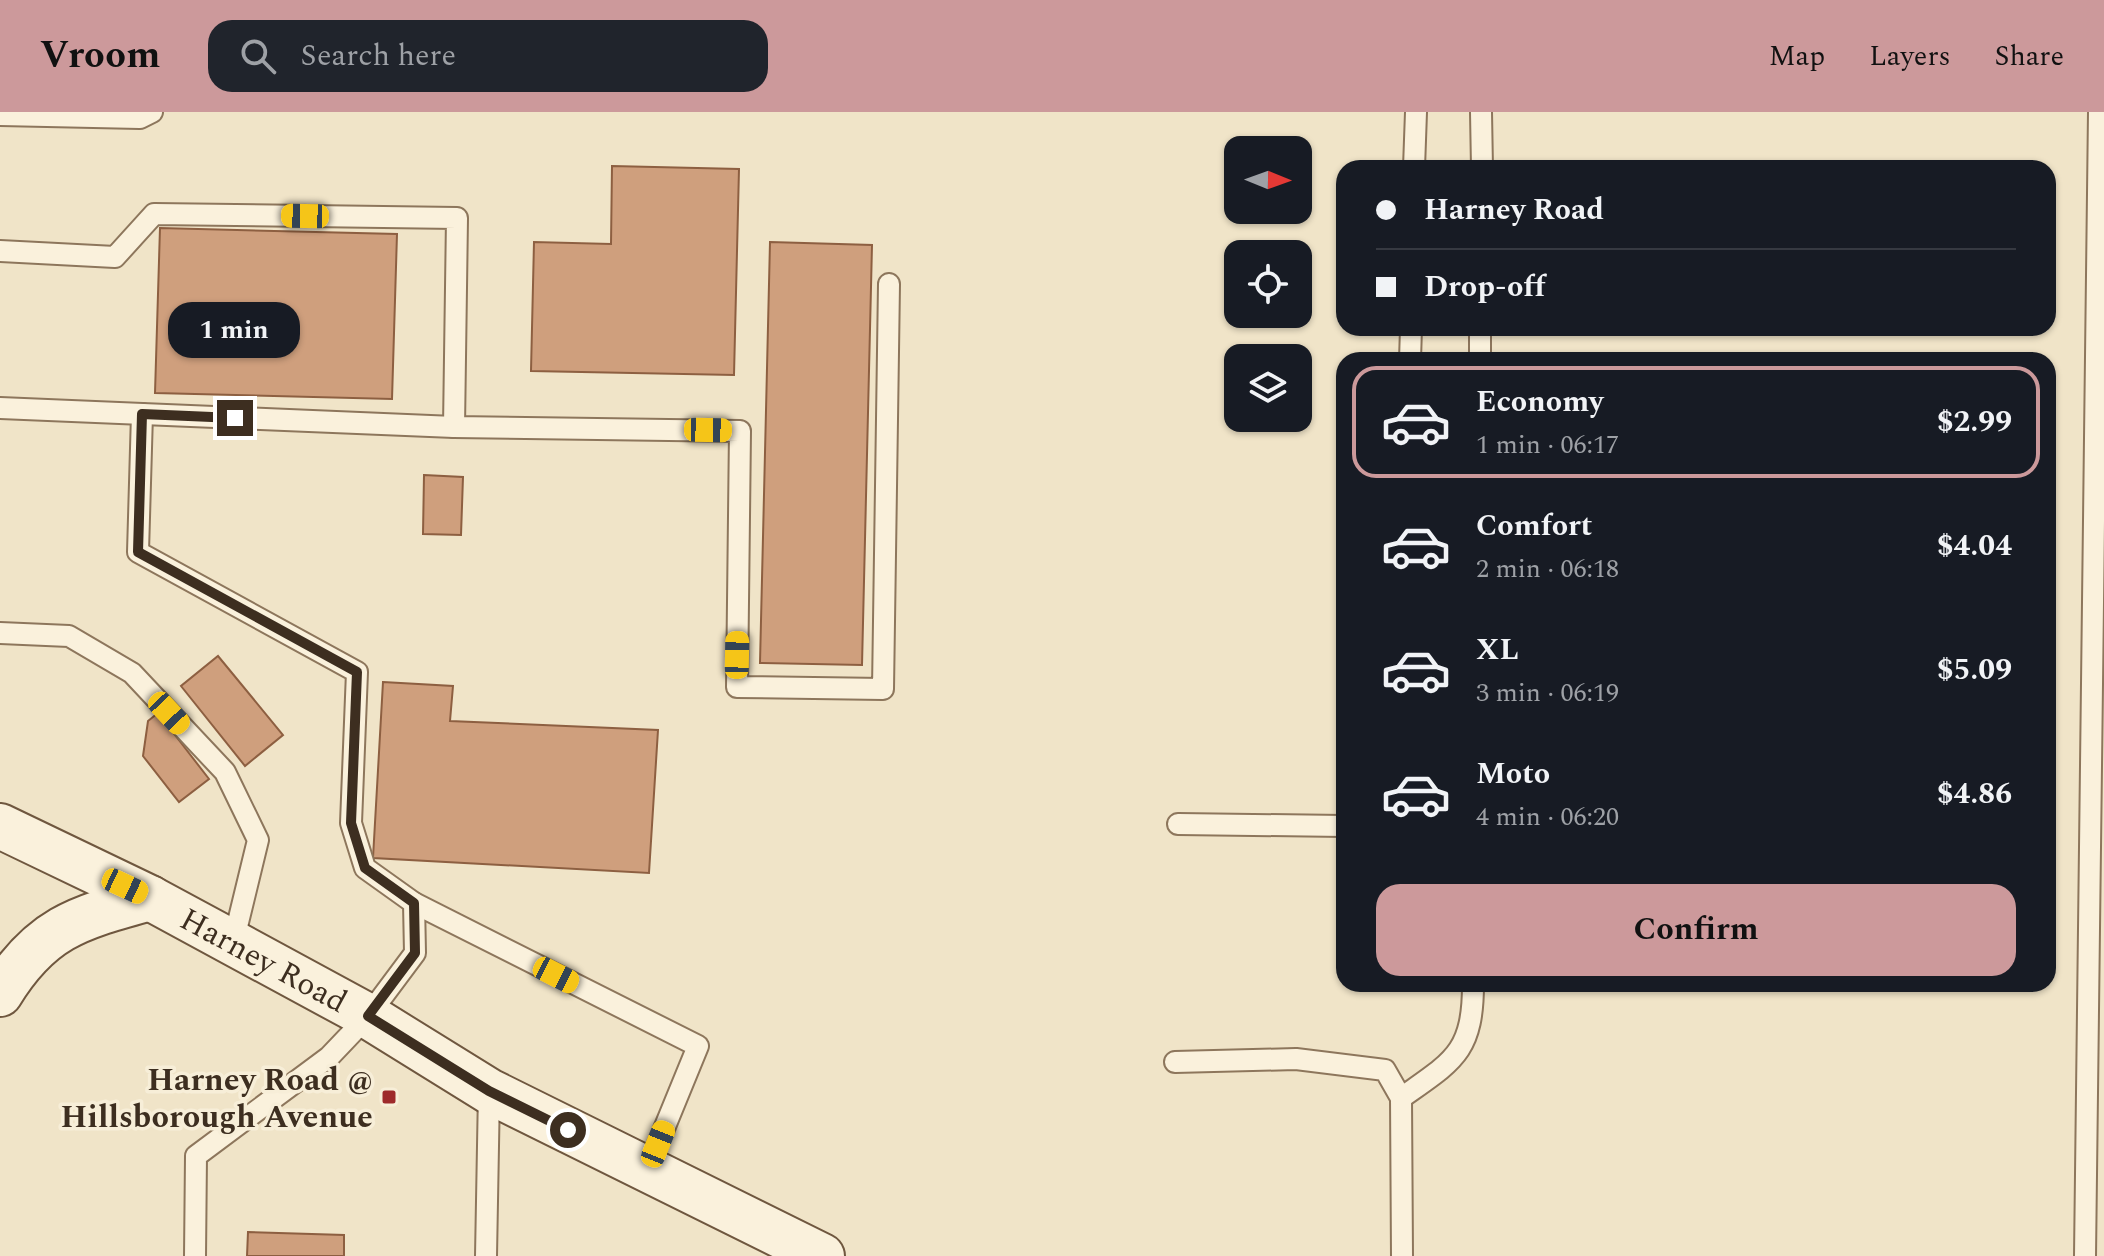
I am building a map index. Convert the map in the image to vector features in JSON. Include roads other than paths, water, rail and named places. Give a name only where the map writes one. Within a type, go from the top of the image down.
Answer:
[{"type":"street","name":"Harney Road","points":[[0,826],[150,898],[368,1016],[489,1091],[822,1256]]},
{"type":"street","points":[[0,994],[20,961],[55,932],[90,915],[150,898]]},
{"type":"lane","points":[[0,115],[140,118],[152,112]]},
{"type":"lane","points":[[1414,160],[1416,112]]},
{"type":"lane","points":[[1481,112],[1482,160]]},
{"type":"lane","points":[[2085,1256],[2099,112]]},
{"type":"lane","points":[[0,251],[115,257],[154,214],[457,218],[454,427]]},
{"type":"lane","points":[[0,408],[454,427],[740,431],[737,687],[883,689],[889,284]]},
{"type":"lane","points":[[142,414],[138,552],[357,672],[351,823],[365,868],[414,903],[698,1046],[648,1168]]},
{"type":"lane","points":[[0,633],[69,636],[132,673],[225,772],[258,840],[233,943]]},
{"type":"lane","points":[[1178,824],[1336,826]]},
{"type":"lane","points":[[195,1256],[196,1156],[329,1057],[368,1016],[415,953],[414,903]]},
{"type":"lane","points":[[1401,1098],[1456,1059],[1473,1013],[1473,992]]},
{"type":"lane","points":[[1175,1062],[1296,1059],[1385,1070],[1401,1098],[1402,1256]]},
{"type":"lane","points":[[486,1256],[489,1091]]},
{"type":"place","name":"Harney Road @ Hillsborough Avenue","points":[[389,1097]]}]
